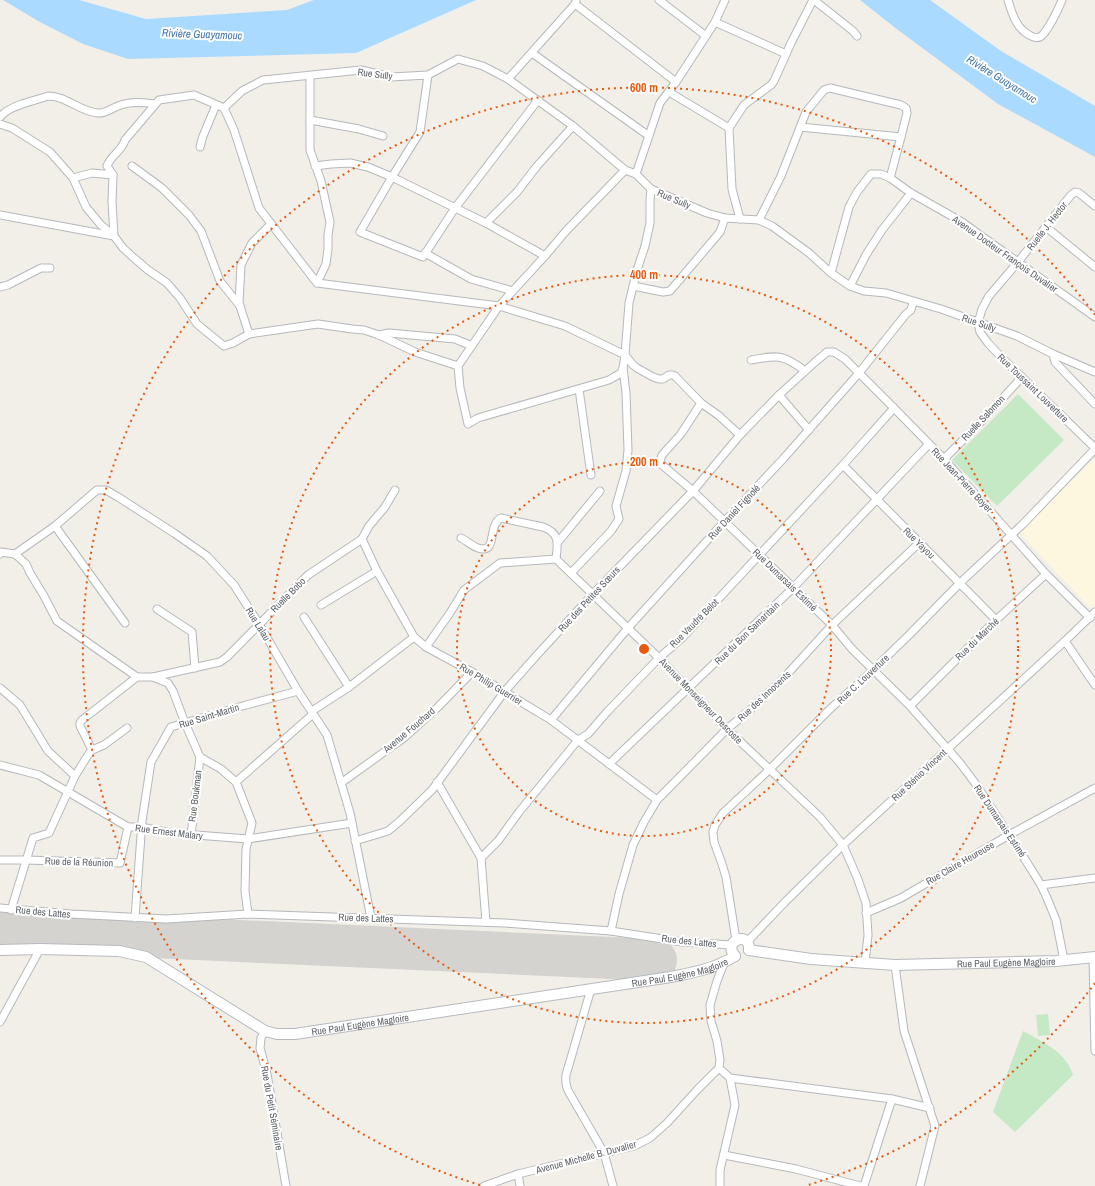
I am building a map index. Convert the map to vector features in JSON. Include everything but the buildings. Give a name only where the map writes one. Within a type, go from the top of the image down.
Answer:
[{"type":"main road","points":[[743,939],[748,946],[745,956],[735,956],[732,951],[734,942],[743,939]]},
{"type":"main road","name":"Rue Paul Eugène Magloire","points":[[748,946],[811,959],[895,965],[1064,960],[1094,957]]},
{"type":"main road","name":"Rue Paul Eugène Magloire","points":[[0,950],[40,949],[119,951],[146,956],[265,1032],[277,1034],[295,1034],[671,977],[706,970],[724,963],[735,956]]},
{"type":"street","points":[[659,0],[706,36]]},
{"type":"street","points":[[636,174],[660,103],[676,82],[715,22],[725,0]]},
{"type":"street","points":[[740,219],[732,189],[729,128],[744,105],[774,81],[814,0],[853,31],[856,36]]},
{"type":"street","points":[[1008,0],[1017,24],[1025,32],[1036,38],[1040,37],[1044,33],[1062,0]]},
{"type":"street","points":[[508,79],[576,2],[676,82]]},
{"type":"street","points":[[715,22],[786,54]]},
{"type":"street","points":[[532,52],[649,136]]},
{"type":"street","name":"Rue Sully","points":[[224,108],[242,91],[262,80],[361,70],[390,77],[428,75],[458,59],[483,66],[508,79],[538,100],[573,126],[625,170],[636,174],[651,189],[707,213],[724,218],[759,220],[772,226],[809,253],[831,273],[850,286],[941,309],[1017,336],[1053,354],[1095,372]]},
{"type":"street","points":[[428,75],[420,132],[360,232],[423,257],[455,208],[538,100]]},
{"type":"street","points":[[310,76],[310,150],[320,181],[330,222],[326,264],[317,283]]},
{"type":"street","points":[[759,220],[781,176],[806,112],[826,88],[906,108],[907,113],[890,178]]},
{"type":"street","points":[[669,92],[729,128]]},
{"type":"street","points":[[114,236],[112,202],[113,175],[107,166],[109,160],[117,151],[121,149],[125,140],[159,100],[194,95],[224,108],[234,130],[259,208],[317,283],[499,306],[565,326],[625,355],[637,368],[653,377],[663,379],[669,375],[675,376],[701,402],[718,415],[740,436]]},
{"type":"street","points":[[0,116],[9,109],[48,96],[55,96],[83,109],[100,114],[119,105],[130,102],[155,104]]},
{"type":"street","points":[[200,147],[216,105]]},
{"type":"street","points":[[310,120],[359,129],[383,136]]},
{"type":"street","points":[[0,124],[12,128],[50,152],[72,178],[86,207],[101,225],[114,236],[123,248],[134,258],[167,283],[180,298],[196,324],[224,346],[249,334],[318,324],[352,330],[364,330],[379,335],[415,352],[458,366]]},
{"type":"street","points":[[486,223],[517,192],[537,166],[573,126]]},
{"type":"street","points":[[800,126],[901,137]]},
{"type":"street","points":[[315,166],[350,163],[368,167],[392,177],[486,223],[545,256]]},
{"type":"street","points":[[132,166],[162,188],[189,215],[201,231],[220,281],[240,306]]},
{"type":"street","points":[[623,368],[621,373],[610,380],[478,418],[468,424],[460,388],[458,366],[499,306],[545,256],[566,230],[625,170]]},
{"type":"street","points":[[72,178],[92,173],[113,175]]},
{"type":"street","name":"Avenue Docteur François Duvalier","points":[[831,273],[849,207],[857,192],[870,174],[881,174],[962,222],[1095,317]]},
{"type":"street","points":[[571,573],[611,531],[619,519],[616,506],[626,471],[628,450],[626,393],[623,368],[629,303],[650,223],[651,189]]},
{"type":"street","name":"Ruelle J. Hector","points":[[978,323],[982,309],[989,296],[1071,195],[1076,192],[1079,193],[1095,206]]},
{"type":"street","points":[[850,286],[866,255],[882,230],[911,193]]},
{"type":"street","points":[[0,215],[114,236]]},
{"type":"street","points":[[633,286],[663,292],[670,291],[720,232],[724,218]]},
{"type":"street","points":[[249,334],[239,303],[241,265],[252,244],[271,224]]},
{"type":"street","points":[[1046,227],[1095,267]]},
{"type":"street","points":[[426,253],[471,279],[513,291]]},
{"type":"street","points":[[0,287],[8,285],[41,268],[50,268]]},
{"type":"street","name":"Rue Daniel Fignolé","points":[[551,720],[628,628],[724,522],[784,459],[859,373],[906,314],[911,310],[913,302]]},
{"type":"street","name":"Rue Toussaint Louverture","points":[[978,323],[980,332],[988,343],[1095,449]]},
{"type":"street","points":[[379,335],[389,332],[455,339],[472,346]]},
{"type":"street","name":"Rue Jean-Pierre Boyer","points":[[827,352],[834,352],[837,354],[859,373],[894,408],[944,459],[1046,574],[1090,618]]},
{"type":"street","name":"Rue des Petites Sœurs","points":[[355,841],[388,831],[406,816],[432,790],[504,691],[593,594],[693,491],[740,436],[779,395],[827,352]]},
{"type":"street","points":[[1053,354],[1056,362],[1095,404]]},
{"type":"street","points":[[751,360],[771,356],[788,359],[805,371]]},
{"type":"street","name":"Ruelle Salomon","points":[[944,459],[978,425],[1022,377]]},
{"type":"street","points":[[579,389],[592,475]]},
{"type":"street","points":[[779,395],[809,430]]},
{"type":"street","name":"Rue Dumarsais Estimé","points":[[701,402],[681,434],[662,456],[660,461],[661,464],[693,491],[832,625],[852,649],[910,706],[960,763],[975,783],[1041,885],[1056,920],[1064,960]]},
{"type":"street","name":"Rue Vaudré Belot","points":[[481,858],[498,841],[519,812],[578,740],[588,734],[659,658],[683,637],[894,408]]},
{"type":"street","name":"Rue du Bon Samaritain","points":[[609,764],[793,588],[928,444]]},
{"type":"street","name":"Rue C. Louverture","points":[[734,942],[726,877],[714,842],[713,832],[716,822],[723,813],[769,770],[829,710],[873,670],[960,583],[1012,535],[1095,449]]},
{"type":"street","name":"Rue Yayou","points":[[843,465],[919,544],[996,620]]},
{"type":"street","name":"Rue Lalau","points":[[15,554],[55,526],[97,490],[106,490],[174,533],[207,556],[234,585],[259,624],[298,691],[327,735],[352,823],[371,918]]},
{"type":"street","points":[[362,539],[369,526],[385,507],[395,490]]},
{"type":"street","points":[[558,542],[600,491]]},
{"type":"street","points":[[426,647],[464,590],[500,563],[556,559],[558,542],[555,534],[549,529],[543,527],[501,518],[494,526],[491,544],[484,549],[478,548],[461,538]]},
{"type":"street","points":[[55,526],[125,623]]},
{"type":"street","name":"Rue Philip Guerrier","points":[[362,539],[377,571],[414,637],[426,647],[472,672],[551,720],[657,800]]},
{"type":"street","name":"Ruelle Bobo","points":[[137,677],[154,677],[220,662],[241,644],[308,575],[362,539]]},
{"type":"street","name":"Rue des Innocents","points":[[611,932],[620,887],[633,845],[657,800],[727,729],[781,681],[832,625],[919,544]]},
{"type":"street","points":[[0,552],[15,554],[26,564],[57,621],[137,677],[80,723],[80,726],[92,750]]},
{"type":"street","name":"Avenue Monseigneur Descoste","points":[[556,559],[659,658],[727,729],[820,817],[843,845],[866,903],[868,935],[865,963]]},
{"type":"street","points":[[321,605],[377,571]]},
{"type":"street","name":"Rue du Marché","points":[[910,706],[996,620],[1046,574]]},
{"type":"street","points":[[157,609],[192,632],[195,668]]},
{"type":"street","name":"Rue Sténio Vincent","points":[[748,946],[785,902],[843,845],[1066,641],[1095,612]]},
{"type":"street","points":[[304,616],[349,687]]},
{"type":"street","points":[[236,782],[312,713],[349,687],[414,637]]},
{"type":"street","points":[[1066,641],[1095,685]]},
{"type":"street","name":"Avenue Fouchard","points":[[341,783],[405,737],[438,707],[472,672]]},
{"type":"street","points":[[154,677],[168,683],[200,757],[220,769],[236,782],[252,823],[246,849],[245,891],[248,914]]},
{"type":"street","points":[[0,688],[20,705],[48,751],[75,776]]},
{"type":"street","name":"Rue Saint-Martin","points":[[134,918],[141,828],[151,762],[171,728],[298,691]]},
{"type":"street","points":[[11,910],[33,838],[49,833],[75,776],[92,750],[104,745],[127,728]]},
{"type":"street","name":"Rue Boukman","points":[[191,835],[200,757]]},
{"type":"street","name":"Rue Ernest Malary","points":[[0,765],[39,775],[128,827],[170,833],[248,839],[352,823]]},
{"type":"street","points":[[437,782],[481,858],[486,922]]},
{"type":"street","name":"Rue Claire Heureuse","points":[[866,913],[901,898],[1009,835],[1095,788]]},
{"type":"street","name":"Rue de la Réunion","points":[[0,860],[120,863],[128,827]]},
{"type":"street","points":[[1041,885],[1095,878]]},
{"type":"street","name":"Rue des Lattes","points":[[0,908],[71,914],[166,919],[248,914],[486,922],[611,932],[682,942],[734,942]]},
{"type":"street","points":[[0,1022],[40,949]]},
{"type":"street","points":[[1094,957],[1095,1051]]},
{"type":"street","points":[[724,963],[710,1005],[711,1021],[717,1041],[720,1060],[719,1068],[730,1078],[892,1099],[930,1108]]},
{"type":"street","points":[[895,965],[904,1031],[935,1126],[920,1186]]},
{"type":"street","points":[[591,989],[565,1080],[566,1087],[604,1153],[613,1186]]},
{"type":"street","name":"Rue du Petit Séminaire","points":[[265,1032],[261,1038],[260,1048],[267,1074],[286,1186]]},
{"type":"street","name":"Avenue Michelle B. Duvalier","points":[[484,1186],[518,1174],[634,1146],[650,1138],[667,1123],[719,1068]]},
{"type":"street","points":[[720,1186],[720,1170],[735,1105],[730,1078]]},
{"type":"street","points":[[864,1186],[892,1099]]},
{"type":"street","points":[[724,1155],[796,1169],[860,1186]]},
{"type":"street","points":[[518,1174],[520,1186]]},
{"type":"shaded area","points":[[1094,459],[1095,605],[1091,609],[1018,532]]},
{"type":"green space","points":[[1018,394],[1064,440],[997,506],[952,460]]},
{"type":"green space","points":[[1048,1014],[1050,1035],[1038,1036],[1036,1015]]},
{"type":"green space","points":[[1023,1031],[1053,1048],[1065,1060],[1073,1075],[1015,1132],[993,1112]]},
{"type":"water","name":"Rivière Guayamouc","points":[[3,0],[79,0],[146,19],[287,10],[314,0],[476,0],[356,53],[128,59],[83,44],[38,21]]},
{"type":"water","name":"Rivière Guayamouc","points":[[860,0],[930,0],[1001,51],[1095,106],[1095,157],[998,104]]},
{"type":"runway","points":[[0,930],[656,960]]}]
